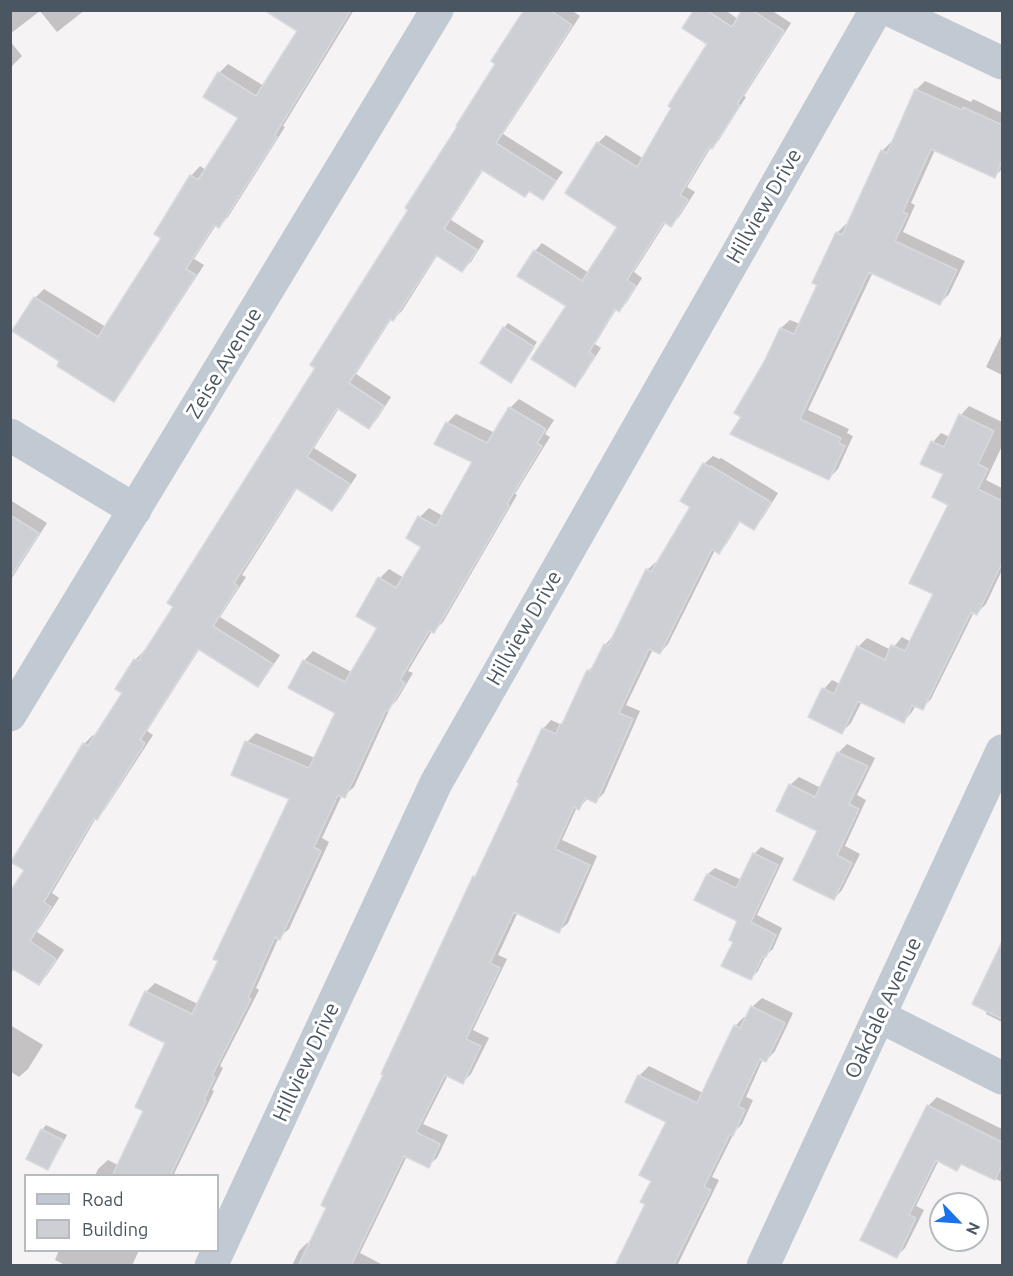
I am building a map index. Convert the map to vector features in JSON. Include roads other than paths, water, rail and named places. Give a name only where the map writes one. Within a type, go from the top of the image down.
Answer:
[{"type":"street","name":"Zeise Avenue","points":[[10,715],[437,10]]},
{"type":"street","name":"Hillview Drive","points":[[219,1249],[436,783],[876,10]]},
{"type":"street","points":[[890,10],[1002,63]]},
{"type":"street","points":[[10,435],[135,510]]},
{"type":"street","name":"Oakdale Avenue","points":[[763,1266],[1002,751]]},
{"type":"street","points":[[879,1016],[1002,1078]]},
{"type":"street","name":"Hillview Drive","points":[[211,1266],[218,1252]]}]
